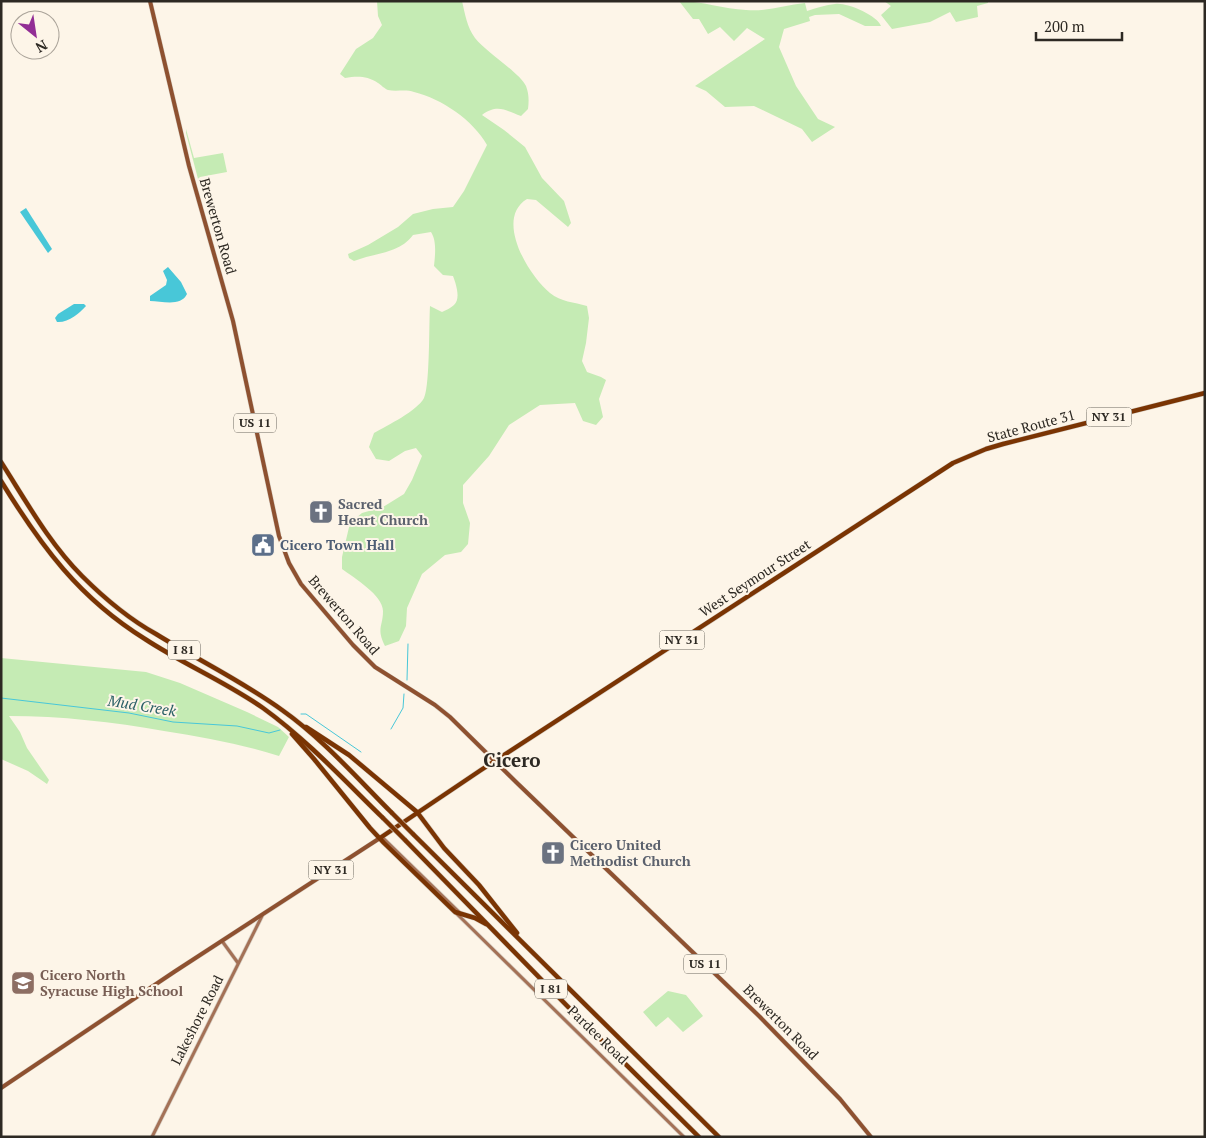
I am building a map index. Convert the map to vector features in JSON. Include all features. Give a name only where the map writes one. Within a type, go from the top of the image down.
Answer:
[{"type":"highway","name":"State Route 31","points":[[877,512],[948,466],[986,449],[1205,393]]},
{"type":"highway","name":"I 81","points":[[1,462],[56,546],[81,575],[105,598],[155,634],[241,682],[298,722],[719,1137]]},
{"type":"highway","name":"I 81","points":[[1,481],[43,546],[70,577],[102,608],[145,640],[222,682],[261,707],[317,752],[699,1137]]},
{"type":"highway","name":"West Seymour Street","points":[[495,761],[877,512]]},
{"type":"highway","points":[[298,722],[349,755],[417,812],[444,848],[479,885],[525,944]]},
{"type":"highway","name":"Pardee Road","points":[[283,724],[370,828],[458,913]]},
{"type":"highway","name":"NY 31","points":[[381,837],[495,761]]},
{"type":"highway","points":[[458,913],[475,918],[498,935]]},
{"type":"highway","points":[[473,927],[472,920],[475,918]]},
{"type":"main road","name":"Brewerton Road","points":[[150,1],[189,166],[234,323],[278,528],[289,563],[307,591],[366,659],[450,717],[760,1017],[840,1099],[871,1137]]},
{"type":"main road","name":"NY 31","points":[[1,1088],[381,837]]},
{"type":"street","name":"Pardee Road","points":[[458,913],[684,1137]]},
{"type":"street","name":"Lakeshore Road","points":[[152,1137],[263,914]]},
{"type":"street","points":[[222,941],[238,964]]},
{"type":"green space","points":[[377,1],[462,1],[468,25],[475,38],[523,81],[528,92],[528,109],[521,116],[501,109],[492,110],[482,115],[525,147],[542,178],[564,201],[571,223],[568,227],[536,200],[527,199],[518,208],[514,220],[514,233],[525,261],[533,274],[550,293],[559,298],[587,306],[589,318],[582,361],[587,372],[606,380],[599,399],[603,417],[596,425],[583,421],[575,403],[540,405],[509,425],[489,456],[463,485],[463,503],[470,523],[468,544],[461,552],[445,555],[422,574],[407,608],[406,626],[399,641],[385,646],[380,631],[383,616],[382,605],[367,587],[342,569],[342,557],[350,523],[362,513],[383,507],[404,494],[412,480],[422,456],[416,448],[405,451],[389,461],[376,459],[369,447],[374,433],[409,413],[424,398],[428,368],[430,306],[442,312],[448,309],[456,302],[457,291],[453,276],[443,275],[434,266],[435,244],[431,232],[413,235],[401,246],[354,261],[349,258],[348,254],[368,245],[398,227],[413,214],[453,207],[464,191],[487,145],[474,127],[446,105],[425,95],[411,91],[388,90],[366,78],[345,78],[340,74],[356,49],[373,38],[382,25],[378,16]]},
{"type":"green space","points":[[679,1],[753,10],[805,3],[807,11],[828,5],[840,4],[853,7],[868,14],[881,26],[865,26],[839,14],[815,15],[809,17],[810,21],[784,29],[779,47],[796,86],[818,119],[835,127],[812,142],[802,129],[754,106],[725,107],[706,91],[695,86],[765,39],[747,28],[734,41],[720,27],[708,34],[699,19],[693,19]]},
{"type":"green space","points":[[884,1],[988,1],[988,3],[977,6],[978,17],[956,22],[950,12],[930,22],[892,29],[881,15],[891,6]]},
{"type":"green space","points":[[186,129],[194,158],[223,153],[227,172],[198,179]]},
{"type":"green space","points":[[1,658],[146,672],[180,683],[247,712],[278,727],[289,737],[279,756],[222,741],[126,725],[67,718],[9,716],[20,732],[27,748],[49,780],[47,784],[28,771],[1,759]]},
{"type":"green space","points":[[668,991],[686,995],[703,1016],[683,1032],[668,1017],[656,1027],[643,1012]]},
{"type":"water","points":[[26,208],[52,249],[48,253],[20,212]]},
{"type":"water","points":[[168,267],[181,282],[187,294],[180,301],[176,302],[150,301],[150,296],[166,285],[167,280],[163,271]]},
{"type":"water","points":[[74,304],[84,304],[86,306],[69,319],[57,322],[55,318],[58,314]]},
{"type":"waterway","name":"Mud Creek","points":[[407,680],[408,644]]},
{"type":"waterway","name":"Mud Creek","points":[[391,729],[403,708],[404,694]]},
{"type":"waterway","name":"Mud Creek","points":[[1,698],[129,713],[173,722],[237,726],[269,733],[280,730]]},
{"type":"waterway","name":"Mud Creek","points":[[301,714],[306,714],[361,752]]},
{"type":"place","name":"Sacred Heart Church","points":[[321,512]]},
{"type":"place","name":"Cicero Town Hall","points":[[263,545]]},
{"type":"place","name":"Cicero United Methodist Church","points":[[553,853]]},
{"type":"place","name":"Cicero North Syracuse High School","points":[[23,983]]},
{"type":"district","name":"Cicero","points":[[512,760]]}]
